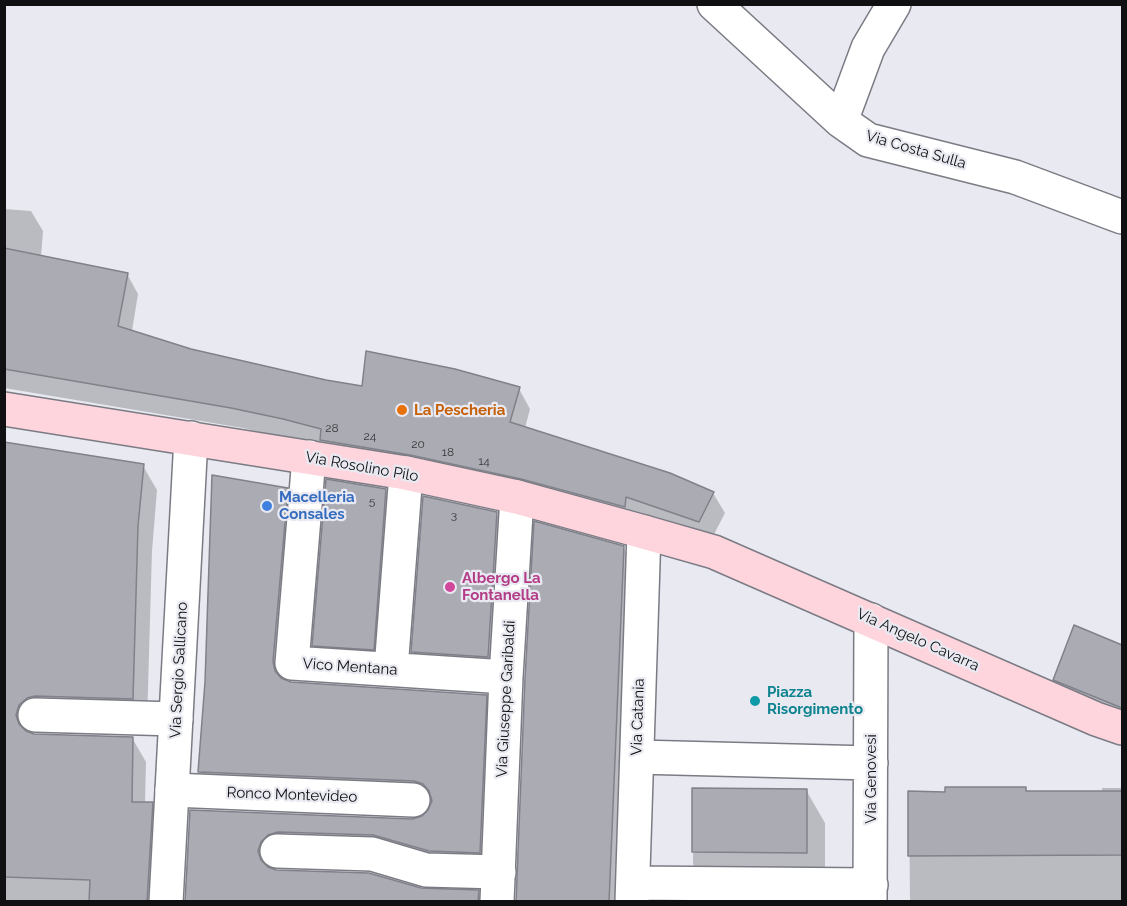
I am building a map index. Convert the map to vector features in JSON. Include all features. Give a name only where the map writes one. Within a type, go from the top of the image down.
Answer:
[{"type":"main road","name":"Via Rosolino Pilo","points":[[4,409],[406,474],[517,497],[714,552]]},
{"type":"main road","name":"Via Angelo Cavarra","points":[[714,552],[1096,719],[1122,728]]},
{"type":"street","name":"Via Costa Sulla","points":[[714,4],[841,121],[868,140],[1015,177],[1122,218]]},
{"type":"street","points":[[841,121],[868,48],[894,4]]},
{"type":"street","name":"Via Sergio Sallicano","points":[[166,902],[191,438]]},
{"type":"street","name":"Vico Mentana","points":[[309,457],[292,663],[506,677]]},
{"type":"street","points":[[391,669],[406,474]]},
{"type":"street","name":"Via Giuseppe Garibaldi","points":[[498,887],[506,677],[517,497]]},
{"type":"street","name":"Via Catania","points":[[632,892],[644,532]]},
{"type":"street","name":"Via Genovesi","points":[[871,620],[871,893]]},
{"type":"street","points":[[35,715],[176,719]]},
{"type":"street","points":[[637,757],[871,763]]},
{"type":"street","name":"Ronco Montevideo","points":[[172,790],[413,800]]},
{"type":"street","points":[[277,851],[372,854],[498,887]]},
{"type":"street","points":[[632,892],[871,893]]},
{"type":"building","points":[[4,248],[128,273],[118,326],[191,349],[362,386],[366,351],[455,369],[520,387],[510,422],[670,473],[714,492],[699,522],[626,497],[625,507],[521,479],[410,455],[320,440],[321,429],[283,419],[4,369]]},
{"type":"building","points":[[4,442],[144,464],[138,526],[133,699],[35,696],[27,698],[19,705],[16,715],[19,724],[26,731],[34,734],[133,737],[132,802],[153,802],[147,902],[89,902],[90,880],[4,877]]},
{"type":"building","points":[[212,475],[288,488],[273,661],[275,671],[281,678],[291,682],[487,695],[480,853],[429,851],[373,835],[278,832],[268,835],[261,842],[258,851],[261,860],[268,867],[276,870],[369,873],[421,888],[479,890],[478,902],[185,902],[190,810],[412,819],[422,816],[432,801],[429,791],[423,784],[414,781],[198,772],[205,682]]},
{"type":"building","points":[[326,479],[386,489],[374,650],[312,646]]},
{"type":"building","name":"Albergo La Fontanella","points":[[423,496],[497,512],[488,657],[411,652]]},
{"type":"building","points":[[534,521],[624,546],[609,902],[516,902]]},
{"type":"building","points":[[1074,625],[1122,645],[1122,708],[1053,680]]},
{"type":"building","points":[[945,787],[1026,787],[1026,791],[1122,791],[1122,855],[908,856],[908,791],[945,792]]},
{"type":"building","points":[[692,788],[807,789],[807,853],[692,852]]},
{"type":"place","name":"La Pescheria","points":[[402,410]]},
{"type":"place","name":"Macelleria Consales","points":[[267,506]]},
{"type":"place","name":"Albergo La Fontanella","points":[[450,587]]},
{"type":"place","name":"Piazza Risorgimento","points":[[755,701]]}]
